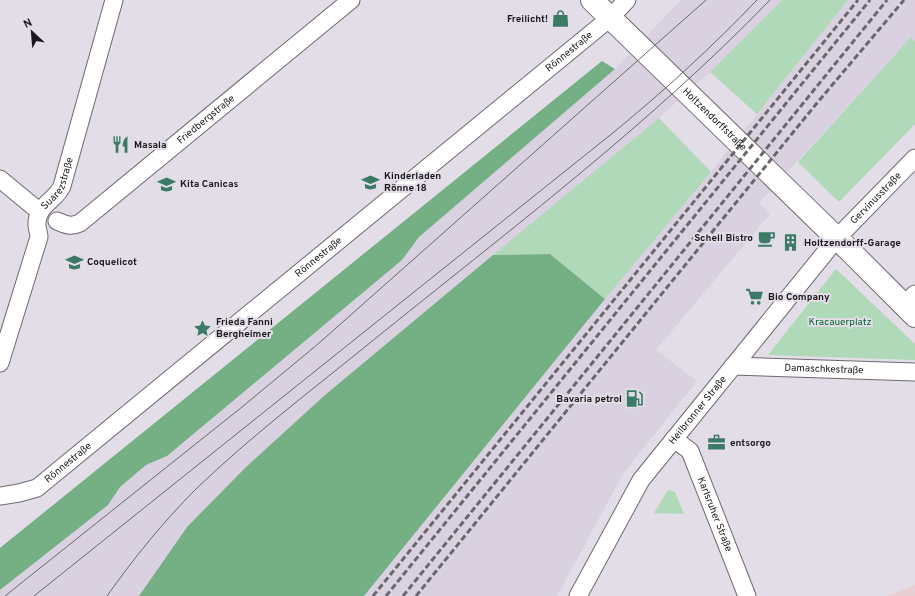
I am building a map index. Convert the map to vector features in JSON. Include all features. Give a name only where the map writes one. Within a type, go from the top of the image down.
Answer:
[{"type":"street","name":"Suarezstraße","points":[[0,363],[39,237],[37,226],[40,212],[44,205],[60,192],[114,0]]},
{"type":"street","name":"Friedbergstraße","points":[[57,221],[67,226],[73,226],[80,223],[351,0]]},
{"type":"street","name":"Holtzendorffstraße","points":[[592,0],[837,238]]},
{"type":"street","name":"Rönnestraße","points":[[0,496],[37,488],[610,18],[627,0]]},
{"type":"street","name":"Gervinusstraße","points":[[837,238],[915,158]]},
{"type":"street","points":[[0,179],[40,212]]},
{"type":"street","points":[[837,238],[911,305]]},
{"type":"street","name":"Heilbronner Straße","points":[[578,596],[641,480],[837,238]]},
{"type":"street","name":"Damaschkestraße","points":[[733,366],[915,372]]},
{"type":"street","name":"Karlsruher Straße","points":[[674,439],[690,451],[747,596]]},
{"type":"shaded area","points":[[681,0],[782,0],[710,72],[659,118],[325,395],[245,468],[187,527],[139,596],[0,596],[0,590],[108,505],[120,487],[146,465],[167,456],[402,260],[419,237],[615,69]]},
{"type":"shaded area","points":[[848,0],[915,0],[915,41],[911,37],[759,203],[770,214],[656,350],[697,381],[623,474],[557,596],[364,596],[605,299],[711,172]]},
{"type":"shaded area","points":[[915,585],[915,596],[888,596],[897,592]]},
{"type":"green space","points":[[782,0],[848,0],[757,114],[710,72]]},
{"type":"green space","points":[[911,37],[915,41],[915,124],[839,202],[798,162]]},
{"type":"green space","points":[[602,61],[615,69],[419,237],[402,260],[167,456],[146,465],[120,487],[108,505],[0,590],[0,548]]},
{"type":"green space","points":[[659,118],[711,172],[605,299],[550,254],[493,255]]},
{"type":"green space","points":[[550,254],[605,299],[364,596],[139,596],[187,527],[245,468],[325,395],[493,255]]},
{"type":"green space","name":"Kracauerplatz","points":[[836,269],[915,344],[915,360],[768,355]]},
{"type":"green space","points":[[668,490],[675,492],[684,514],[654,513]]},
{"type":"tram line","points":[[5,596],[242,407],[318,344],[706,0]]},
{"type":"tram line","points":[[34,596],[614,132],[651,101],[723,35],[757,0]]},
{"type":"tram line","points":[[107,596],[160,527],[196,489],[238,450],[525,219],[626,135],[675,91],[770,0]]},
{"type":"railway","points":[[373,596],[858,0]]},
{"type":"railway","points":[[386,596],[870,0]]},
{"type":"railway","points":[[403,596],[887,0]]},
{"type":"railway","points":[[416,596],[817,103],[904,0]]},
{"type":"place","name":"Freilicht!","points":[[561,19]]},
{"type":"place","name":"Masala","points":[[121,145]]},
{"type":"place","name":"Kinderladen Rönne 18","points":[[371,182]]},
{"type":"place","name":"Kita Canicas","points":[[167,184]]},
{"type":"place","name":"Schell Bistro","points":[[766,238]]},
{"type":"place","name":"Holtzendorff-Garage","points":[[791,243]]},
{"type":"place","name":"Coquelicot","points":[[74,262]]},
{"type":"place","name":"Bio Company","points":[[755,297]]},
{"type":"place","name":"Frieda Fanni Bergheimer","points":[[203,328]]},
{"type":"place","name":"Bavaria petrol","points":[[635,399]]},
{"type":"place","name":"entsorgo","points":[[717,443]]}]
